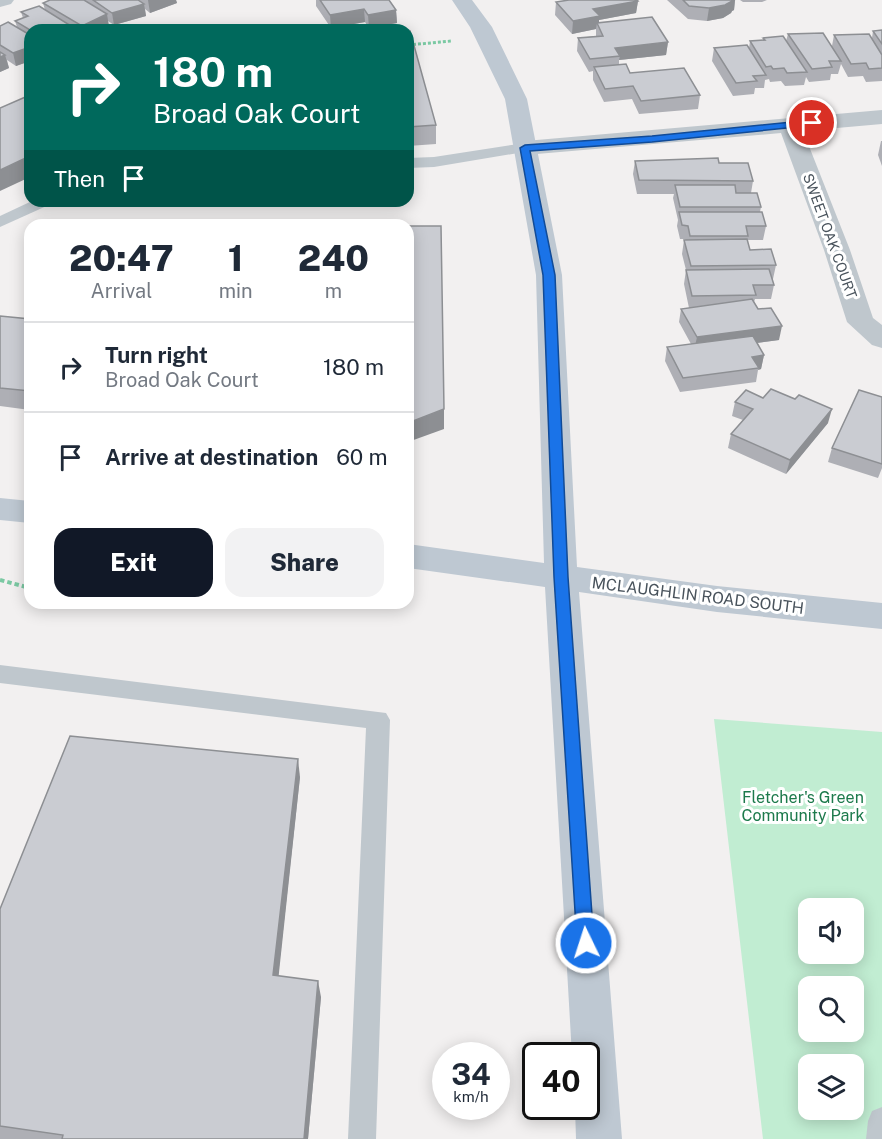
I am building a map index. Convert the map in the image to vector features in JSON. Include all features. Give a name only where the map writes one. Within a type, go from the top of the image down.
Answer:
[{"type":"street","points":[[462,0],[481,27],[516,99],[549,275],[561,577],[599,1139]]},
{"type":"street","points":[[525,148],[652,139],[789,124],[882,117]]},
{"type":"street","name":"SWEET OAK COURT","points":[[789,124],[837,250],[861,322],[882,339]]},
{"type":"street","points":[[0,508],[24,511]]},
{"type":"street","name":"MCLAUGHLIN ROAD SOUTH","points":[[414,557],[717,599],[882,616]]},
{"type":"lane","points":[[414,163],[434,162],[525,148]]},
{"type":"lane","points":[[0,222],[32,207]]},
{"type":"lane","points":[[0,674],[378,720],[362,1139]]},
{"type":"lane","points":[[880,1139],[882,1121]]},
{"type":"path","points":[[414,44],[485,37]]},
{"type":"path","points":[[0,580],[24,586]]},
{"type":"green space","name":"Fletcher's Green Community Park","points":[[714,719],[882,732],[882,1139],[763,1139]]},
{"type":"building","points":[[50,0],[84,0],[107,14],[86,24],[79,24],[43,3]]},
{"type":"building","points":[[93,0],[138,0],[144,4],[112,13]]},
{"type":"building","points":[[320,0],[389,0],[396,10],[368,15],[364,9],[330,15]]},
{"type":"building","points":[[569,0],[638,1],[593,9],[600,16],[573,21],[556,2]]},
{"type":"building","points":[[683,0],[734,0],[725,5],[709,8],[689,6]]},
{"type":"building","points":[[39,6],[68,24],[24,24],[24,26],[15,21],[28,16],[21,12]]},
{"type":"building","points":[[652,17],[668,42],[615,48],[620,56],[590,59],[578,38],[603,36],[597,23]]},
{"type":"building","points":[[8,22],[24,31],[24,49],[13,53],[0,45],[0,26]]},
{"type":"building","points":[[882,30],[882,44],[873,31]]},
{"type":"building","points":[[823,33],[841,61],[829,61],[832,67],[812,69],[788,34]]},
{"type":"building","points":[[869,34],[882,55],[882,68],[869,69],[866,63],[851,64],[834,35]]},
{"type":"building","points":[[783,36],[807,72],[787,73],[784,68],[766,67],[750,41]]},
{"type":"building","points":[[414,45],[436,125],[414,127]]},
{"type":"building","points":[[747,45],[766,75],[753,76],[757,81],[736,83],[714,48]]},
{"type":"building","points":[[626,64],[630,73],[684,68],[700,95],[641,101],[633,86],[605,89],[594,67]]},
{"type":"building","points":[[24,98],[24,159],[0,170],[0,108]]},
{"type":"building","points":[[718,158],[719,163],[748,163],[753,181],[639,180],[635,161]]},
{"type":"building","points":[[675,185],[735,185],[736,193],[757,193],[761,207],[680,207]]},
{"type":"building","points":[[679,212],[762,212],[766,226],[746,226],[748,236],[690,236],[688,226],[682,225]]},
{"type":"building","points":[[414,226],[441,226],[444,409],[414,421]]},
{"type":"building","points":[[747,239],[750,250],[771,249],[776,265],[691,266],[684,240]]},
{"type":"building","points":[[769,269],[774,285],[753,285],[756,295],[692,296],[686,270]]},
{"type":"building","points":[[752,299],[758,309],[771,308],[782,326],[697,337],[681,309]]},
{"type":"building","points":[[0,316],[24,318],[24,390],[0,388]]},
{"type":"building","points":[[753,336],[764,355],[752,357],[759,368],[683,378],[667,347]]},
{"type":"building","points":[[771,389],[795,399],[799,395],[832,409],[790,460],[731,434],[753,409],[735,402],[746,390],[763,398]]},
{"type":"building","points":[[859,390],[882,397],[882,464],[832,448]]},
{"type":"building","points":[[70,736],[298,759],[273,975],[318,981],[304,1139],[62,1139],[63,1135],[0,1126],[0,909]]},
{"type":"route","points":[[586,943],[561,577],[549,275],[525,148],[652,139],[812,123]]}]
